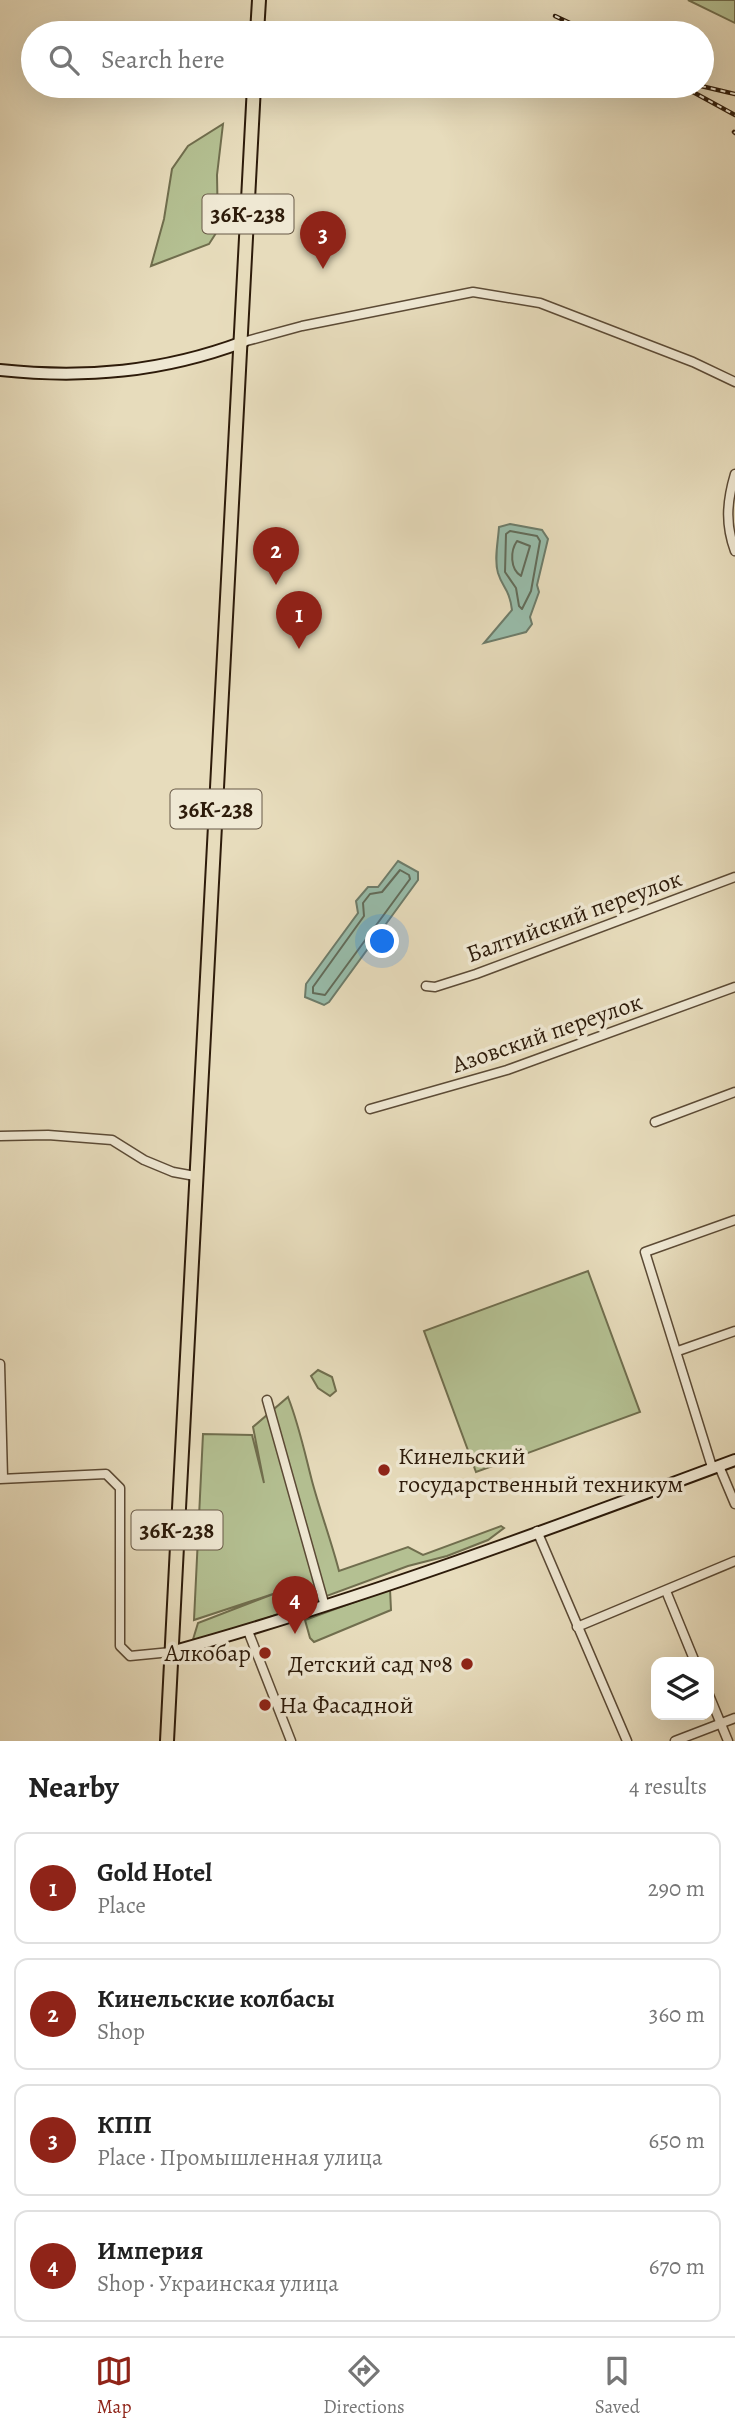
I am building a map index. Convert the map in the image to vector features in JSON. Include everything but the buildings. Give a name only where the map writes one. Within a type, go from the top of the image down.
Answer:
[{"type":"main road","points":[[258,21],[259,0]]},
{"type":"main road","name":"36К-238","points":[[167,1741],[187,1311],[243,342],[253,98]]},
{"type":"main road","points":[[0,370],[53,376],[138,371],[200,358],[243,342]]},
{"type":"main road","points":[[171,1652],[248,1631],[735,1460]]},
{"type":"street","points":[[243,342],[302,326],[473,292],[540,303],[693,362],[735,382]]},
{"type":"street","points":[[735,474],[730,492],[727,531],[735,551]]},
{"type":"street","name":"Балтийский переулок","points":[[426,986],[435,987],[476,974],[735,877]]},
{"type":"street","name":"Азовский переулок","points":[[370,1109],[507,1070],[735,987]]},
{"type":"street","points":[[655,1122],[735,1092]]},
{"type":"street","points":[[0,1136],[112,1140],[144,1160],[173,1172],[195,1176]]},
{"type":"street","points":[[735,1220],[645,1252],[716,1466],[735,1504]]},
{"type":"street","points":[[678,1351],[735,1331]]},
{"type":"street","points":[[0,1364],[1,1478],[106,1474],[120,1488],[120,1646],[130,1656],[171,1652]]},
{"type":"street","points":[[267,1400],[324,1603]]},
{"type":"street","points":[[537,1531],[627,1741]]},
{"type":"street","points":[[577,1627],[735,1562]]},
{"type":"street","points":[[666,1591],[693,1657]]},
{"type":"street","points":[[248,1631],[291,1741]]},
{"type":"street","points":[[714,1707],[728,1741]]},
{"type":"street","points":[[676,1741],[735,1718]]},
{"type":"shaded area","points":[[688,0],[735,0],[735,23]]},
{"type":"shaded area","points":[[223,124],[217,175],[218,230],[209,244],[151,266],[164,219],[172,169],[188,146]]},
{"type":"shaded area","points":[[588,1271],[640,1412],[476,1472],[424,1331]]},
{"type":"shaded area","points":[[318,1370],[332,1377],[336,1391],[330,1396],[318,1388],[311,1376]]},
{"type":"shaded area","points":[[288,1397],[339,1571],[408,1547],[423,1555],[501,1526],[504,1528],[488,1540],[447,1556],[408,1566],[191,1646],[198,1623],[276,1593],[194,1620],[203,1434],[252,1435],[264,1483],[253,1427]]},
{"type":"shaded area","points":[[390,1589],[391,1610],[314,1642],[310,1638],[305,1620]]},
{"type":"water","points":[[510,524],[542,530],[548,539],[537,585],[539,592],[530,617],[532,624],[526,632],[484,643],[512,610],[496,562],[499,527]]},
{"type":"water","points":[[398,861],[418,872],[418,880],[329,1002],[324,1005],[305,997],[306,984],[358,913],[356,901],[368,887],[378,887]]},
{"type":"railway","points":[[555,16],[566,21]]},
{"type":"railway","points":[[714,89],[735,94]]},
{"type":"railway","points":[[704,98],[735,115]]},
{"type":"place","name":"КПП","points":[[323,269]]},
{"type":"place","name":"Кинельские колбасы","points":[[276,585]]},
{"type":"place","name":"Gold Hotel","points":[[299,649]]},
{"type":"place","name":"Кинельский государственный техникум","points":[[384,1470]]},
{"type":"place","name":"Империя","points":[[295,1634]]},
{"type":"place","name":"Алкобар","points":[[265,1653]]},
{"type":"place","name":"Детский сад №8","points":[[467,1664]]},
{"type":"place","name":"На Фасадной","points":[[265,1705]]}]
